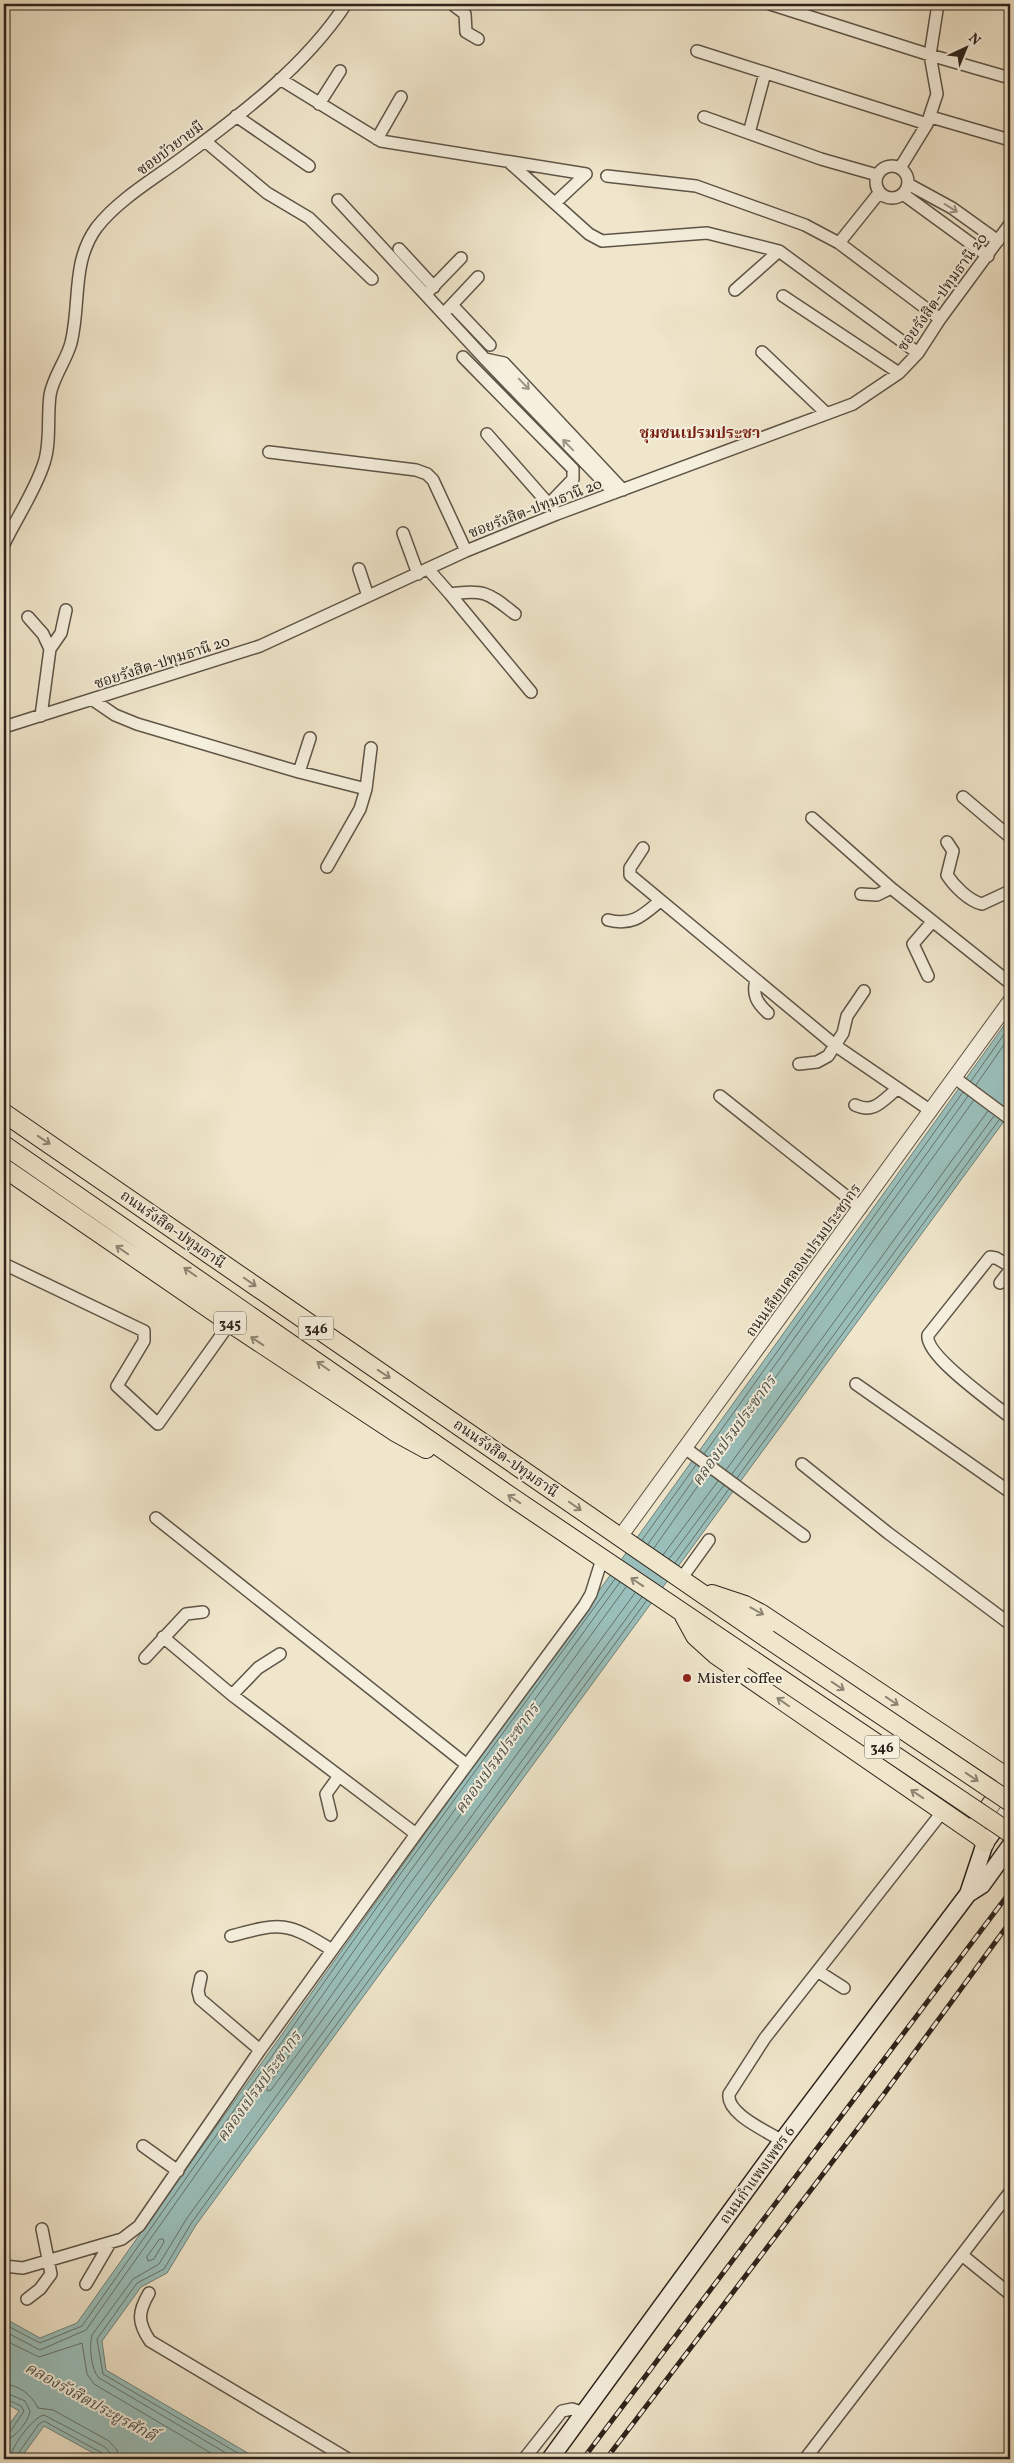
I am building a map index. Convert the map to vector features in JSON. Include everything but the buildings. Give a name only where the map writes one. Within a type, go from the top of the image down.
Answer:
[{"type":"main road","name":"ถนนรังสิต-ปทุมธานี","points":[[4,1113],[684,1582],[1010,1802]]},
{"type":"main road","name":"ถนนรังสิต-ปทุมธานี","points":[[4,1145],[178,1264],[463,1464],[1010,1834]]},
{"type":"main road","name":"345","points":[[4,1168],[230,1323],[414,1444],[463,1464]]},
{"type":"main road","points":[[684,1582],[745,1604],[762,1614],[1010,1779],[972,1831]]},
{"type":"main road","points":[[682,1613],[695,1636],[716,1655],[972,1831],[985,1843]]},
{"type":"main road","name":"ถนนกำแพงเพชร 6","points":[[550,2459],[782,2141],[968,1894],[985,1843],[1010,1808]]},
{"type":"main road","name":"ถนนกำแพงเพชร 6","points":[[968,1894],[982,1885],[1010,1846]]},
{"type":"street","name":"ซอยบัวยายมี","points":[[4,544],[44,463],[47,448],[50,393],[70,346],[80,259],[97,227],[122,203],[205,141],[280,80],[332,25],[346,4]]},
{"type":"street","points":[[452,4],[464,14],[466,32],[478,39]]},
{"type":"street","points":[[770,4],[930,55],[1010,78]]},
{"type":"street","points":[[900,168],[929,121],[937,94],[930,55],[938,4]]},
{"type":"street","points":[[697,51],[929,121],[1010,140]]},
{"type":"street","points":[[319,104],[340,71]]},
{"type":"street","points":[[749,133],[765,73]]},
{"type":"street","points":[[280,80],[381,141],[586,174],[555,203]]},
{"type":"street","points":[[377,139],[401,97]]},
{"type":"street","points":[[236,116],[309,166]]},
{"type":"street","points":[[704,117],[821,159],[877,176]]},
{"type":"street","points":[[205,141],[258,186],[309,218],[372,279]]},
{"type":"street","points":[[510,163],[589,234],[602,241],[707,233],[779,251],[918,353]]},
{"type":"street","points":[[877,176],[887,166],[900,168],[906,175],[906,189]]},
{"type":"street","points":[[607,176],[696,186],[805,225],[839,243],[940,319]]},
{"type":"street","points":[[839,243],[879,193],[877,176]]},
{"type":"street","points":[[879,193],[891,199],[906,189]]},
{"type":"street","points":[[906,189],[952,208],[998,242]]},
{"type":"street","points":[[906,189],[988,256]]},
{"type":"street","points":[[338,200],[430,290]]},
{"type":"street","name":"ซอยรังสิต-ปทุมธานี 20","points":[[4,727],[260,646],[466,551],[557,514],[853,404],[899,373],[918,353],[940,319],[1010,224]]},
{"type":"street","points":[[399,249],[430,290],[444,313],[485,359],[504,363],[535,403],[618,492]]},
{"type":"street","points":[[735,290],[779,251]]},
{"type":"street","points":[[430,290],[461,258]]},
{"type":"street","points":[[444,313],[478,277]]},
{"type":"street","points":[[783,296],[899,373]]},
{"type":"street","points":[[452,304],[490,345]]},
{"type":"street","points":[[762,352],[826,413]]},
{"type":"street","points":[[463,357],[573,470],[573,478],[549,504]]},
{"type":"street","points":[[487,434],[557,514]]},
{"type":"street","points":[[269,452],[416,470],[427,474],[439,490],[466,551]]},
{"type":"street","points":[[403,533],[423,571],[450,594],[532,692]]},
{"type":"street","points":[[359,569],[368,596]]},
{"type":"street","points":[[450,594],[483,592],[492,596],[515,614]]},
{"type":"street","points":[[41,716],[50,649],[61,633],[66,610]]},
{"type":"street","points":[[28,617],[43,634],[50,649]]},
{"type":"street","points":[[93,700],[125,720],[299,772],[366,789]]},
{"type":"street","points":[[299,772],[310,738]]},
{"type":"street","points":[[327,867],[360,810],[366,789],[371,748]]},
{"type":"street","points":[[963,797],[1010,837]]},
{"type":"street","points":[[812,818],[891,888],[1010,983]]},
{"type":"street","points":[[947,842],[953,851],[947,875],[952,882],[976,902],[982,904],[1010,891]]},
{"type":"street","points":[[642,848],[629,872],[660,901],[836,1046],[931,1111]]},
{"type":"street","points":[[862,894],[877,895],[891,888]]},
{"type":"street","points":[[608,920],[624,923],[633,921],[660,901]]},
{"type":"street","points":[[928,976],[913,944],[932,922]]},
{"type":"street","points":[[756,980],[754,997],[768,1013]]},
{"type":"street","points":[[799,1064],[822,1060],[836,1046],[843,1033],[847,1016],[864,991]]},
{"type":"street","name":"ถนนเลียบคลองเปรมประชากร","points":[[624,1540],[686,1450],[931,1111],[957,1079],[1010,1002]]},
{"type":"street","points":[[957,1079],[1010,1119]]},
{"type":"street","points":[[855,1105],[864,1109],[873,1108],[897,1089]]},
{"type":"street","points":[[720,1096],[861,1208]]},
{"type":"street","points":[[1010,1266],[996,1258],[990,1257],[928,1334],[927,1339],[930,1348],[947,1366],[1010,1417]]},
{"type":"street","points":[[4,1264],[144,1331],[146,1335],[144,1340],[117,1386],[158,1424],[230,1323]]},
{"type":"street","points":[[1000,1283],[1010,1270]]},
{"type":"street","points":[[856,1384],[1010,1492]]},
{"type":"street","points":[[686,1450],[804,1536]]},
{"type":"street","points":[[802,1464],[888,1533],[1010,1624]]},
{"type":"street","points":[[156,1518],[467,1764]]},
{"type":"street","points":[[684,1582],[709,1540]]},
{"type":"street","points":[[4,2266],[23,2268],[110,2243],[131,2234],[139,2226],[260,2050],[584,1606],[607,1562]]},
{"type":"street","points":[[145,1658],[186,1614],[203,1612]]},
{"type":"street","points":[[163,1637],[232,1695],[416,1834]]},
{"type":"street","points":[[232,1695],[258,1668],[280,1654]]},
{"type":"street","points":[[330,1815],[326,1794],[339,1776]]},
{"type":"street","points":[[782,2141],[736,2112],[729,2103],[728,2094],[765,2038],[819,1972],[943,1811]]},
{"type":"street","points":[[231,1936],[274,1925],[286,1926],[298,1930],[332,1950]]},
{"type":"street","points":[[819,1972],[844,1988]]},
{"type":"street","points":[[201,1977],[198,1991],[200,1999],[260,2050]]},
{"type":"street","points":[[143,2146],[178,2171]]},
{"type":"street","points":[[804,2459],[1010,2192]]},
{"type":"street","points":[[26,2299],[48,2281],[51,2274],[50,2260],[42,2229]]},
{"type":"street","points":[[86,2284],[110,2243]]},
{"type":"street","points":[[962,2255],[1010,2294]]},
{"type":"street","points":[[149,2293],[140,2308],[140,2317],[150,2341],[348,2459]]},
{"type":"street","points":[[524,2459],[562,2411],[572,2409],[584,2413]]},
{"type":"water","name":"คลองเปรมประชากร","points":[[1010,1017],[1010,1113],[196,2225],[167,2273],[141,2287],[102,2341],[106,2370],[258,2459],[104,2459],[44,2426],[20,2459],[4,2459],[4,2432],[19,2411],[4,2402],[4,2318],[40,2338],[77,2323]]},
{"type":"railway","points":[[583,2459],[1010,1892]]},
{"type":"railway","points":[[606,2459],[884,2094],[1010,1922]]},
{"type":"place","name":"Mister coffee","points":[[687,1678]]},
{"type":"district","name":"ชุมชนเปรมประชา","points":[[700,432]]},
{"type":"water label","name":"คลองรังสิตประยูรศักดิ์","points":[[91,2401]]}]
